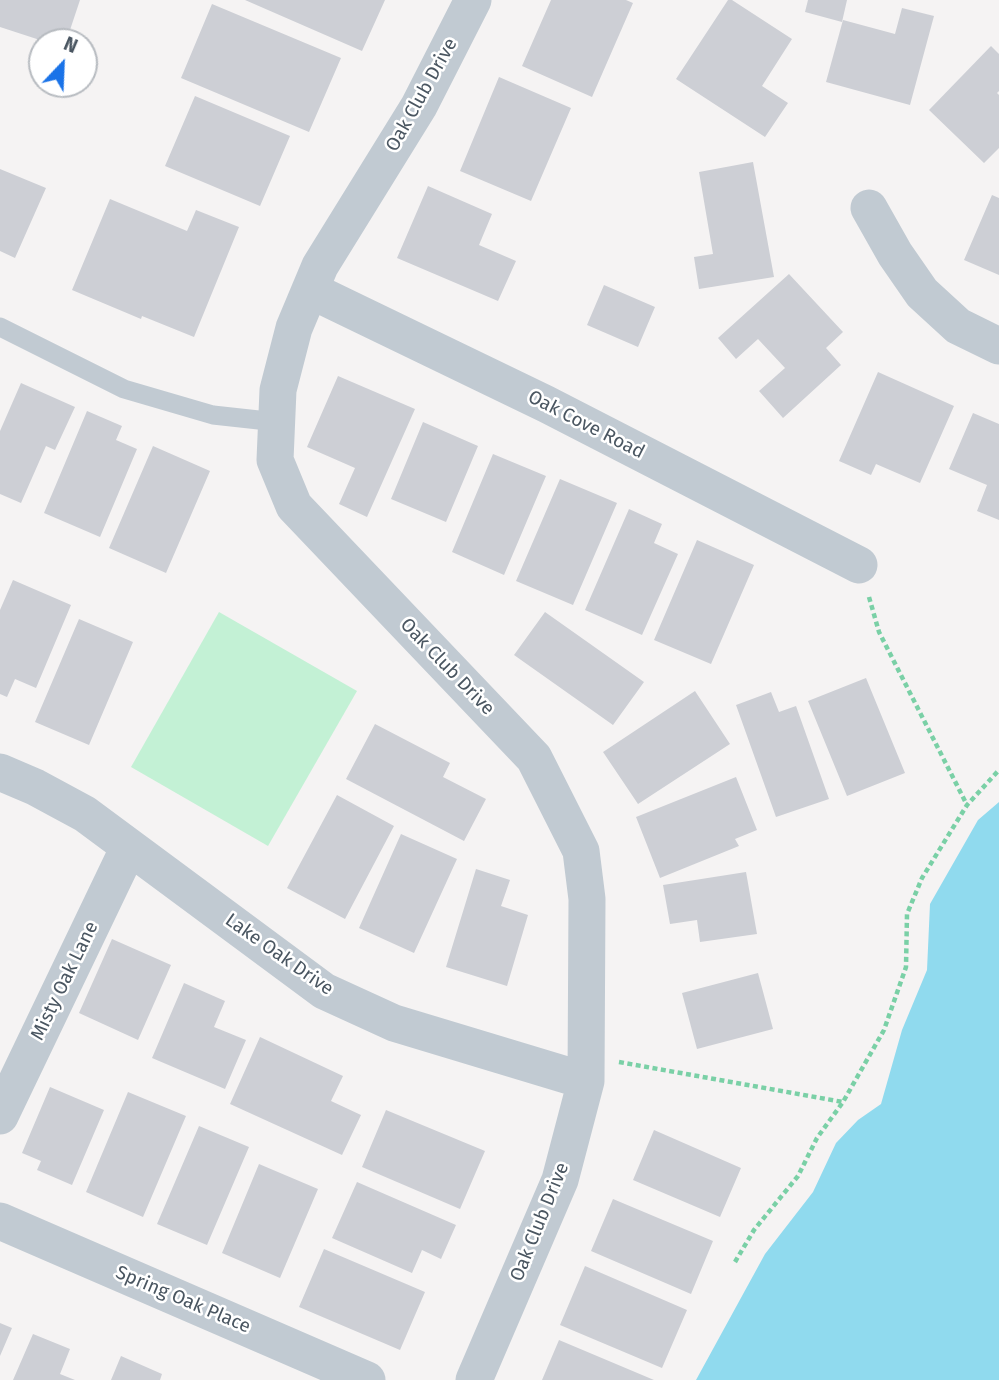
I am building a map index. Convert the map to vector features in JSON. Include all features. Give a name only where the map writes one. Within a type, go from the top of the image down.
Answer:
[{"type":"street","name":"Oak Club Drive","points":[[473,0],[419,106],[320,266],[294,328],[278,390],[275,460],[294,506],[534,758],[581,851],[587,899],[586,1081],[560,1180],[474,1380]]},
{"type":"street","points":[[869,208],[895,254],[922,293],[958,326],[999,346]]},
{"type":"street","name":"Oak Cove Road","points":[[310,290],[546,404],[859,565]]},
{"type":"street","name":"Lake Oak Drive","points":[[0,772],[85,814],[324,991],[394,1023],[586,1081]]},
{"type":"street","name":"Misty Oak Lane","points":[[0,1116],[129,847]]},
{"type":"street","name":"Spring Oak Place","points":[[0,1221],[367,1380]]},
{"type":"lane","points":[[0,327],[124,389],[213,415],[277,422]]},
{"type":"path","points":[[859,565],[879,632],[967,805]]},
{"type":"path","points":[[735,1262],[754,1230],[798,1176],[817,1138],[843,1102],[884,1030],[906,967],[907,914],[922,877],[967,805],[999,770]]},
{"type":"path","points":[[586,1081],[615,1061],[843,1102]]},
{"type":"green space","points":[[219,612],[357,691],[268,846],[131,767]]},
{"type":"water","points":[[999,802],[999,1380],[696,1380],[765,1254],[813,1192],[836,1143],[858,1120],[881,1104],[902,1030],[927,970],[930,904],[978,820]]},
{"type":"building","points":[[0,0],[80,0],[71,28],[28,28],[28,36],[0,27]]},
{"type":"building","points":[[245,0],[385,0],[362,51]]},
{"type":"building","points":[[551,0],[626,0],[633,3],[592,97],[522,66]]},
{"type":"building","points":[[728,0],[792,39],[762,86],[788,103],[765,137],[676,79]]},
{"type":"building","points":[[808,0],[847,0],[842,22],[805,12]]},
{"type":"building","points":[[212,4],[341,58],[309,132],[181,78]]},
{"type":"building","points":[[902,8],[934,16],[910,105],[826,82],[843,20],[895,34]]},
{"type":"building","points":[[991,46],[999,54],[999,148],[984,163],[929,110]]},
{"type":"building","points":[[499,77],[571,108],[531,201],[460,171]]},
{"type":"building","points":[[195,96],[290,136],[260,206],[165,166]]},
{"type":"building","points":[[753,162],[774,277],[699,289],[694,257],[713,254],[699,172]]},
{"type":"building","points":[[0,169],[46,188],[15,258],[0,251]]},
{"type":"building","points":[[428,186],[492,214],[479,245],[516,261],[498,301],[397,258]]},
{"type":"building","points":[[992,195],[999,198],[999,275],[964,260]]},
{"type":"building","points":[[110,199],[187,231],[196,210],[239,227],[194,337],[142,316],[141,319],[72,290]]},
{"type":"building","points":[[789,274],[843,332],[826,348],[841,365],[783,418],[759,391],[785,368],[758,339],[736,359],[718,338]]},
{"type":"building","points":[[604,285],[655,307],[638,347],[587,325]]},
{"type":"building","points":[[878,372],[954,406],[920,483],[876,464],[871,475],[839,461]]},
{"type":"building","points":[[338,376],[415,409],[367,517],[339,504],[355,468],[307,447]]},
{"type":"building","points":[[21,383],[75,407],[55,450],[46,446],[21,503],[0,494],[0,431]]},
{"type":"building","points":[[87,411],[122,426],[116,440],[137,449],[100,537],[44,513]]},
{"type":"building","points":[[973,413],[999,424],[999,520],[977,511],[987,485],[949,469]]},
{"type":"building","points":[[423,422],[478,446],[446,522],[391,499]]},
{"type":"building","points":[[153,446],[210,471],[166,573],[109,548]]},
{"type":"building","points":[[493,454],[546,476],[504,575],[452,552]]},
{"type":"building","points":[[560,479],[617,503],[573,605],[516,581]]},
{"type":"building","points":[[629,509],[662,524],[654,543],[678,554],[642,635],[585,610]]},
{"type":"building","points":[[697,540],[754,565],[711,664],[654,640]]},
{"type":"building","points":[[13,580],[71,605],[36,688],[15,679],[7,697],[0,694],[0,610]]},
{"type":"building","points":[[545,612],[644,682],[613,725],[514,655]]},
{"type":"building","points":[[79,619],[133,642],[89,745],[35,722]]},
{"type":"building","points":[[866,678],[905,773],[847,796],[808,701]]},
{"type":"building","points":[[695,691],[730,744],[638,804],[603,752]]},
{"type":"building","points":[[771,692],[779,712],[796,706],[829,799],[776,817],[736,705]]},
{"type":"building","points":[[375,724],[450,763],[443,777],[486,799],[464,841],[346,779]]},
{"type":"building","points":[[736,777],[757,830],[735,839],[739,846],[660,878],[636,817]]},
{"type":"building","points":[[337,795],[394,826],[345,919],[287,888]]},
{"type":"building","points":[[401,834],[457,859],[414,953],[359,928]]},
{"type":"building","points":[[476,869],[510,880],[501,906],[528,915],[507,986],[446,967]]},
{"type":"building","points":[[746,872],[757,934],[700,942],[697,920],[670,924],[663,885]]},
{"type":"building","points":[[112,939],[171,965],[138,1040],[79,1013]]},
{"type":"building","points":[[758,973],[773,1029],[697,1049],[682,993]]},
{"type":"building","points":[[184,983],[225,1001],[214,1027],[246,1040],[225,1089],[152,1058]]},
{"type":"building","points":[[260,1037],[343,1076],[331,1101],[361,1115],[342,1155],[230,1104]]},
{"type":"building","points":[[50,1087],[104,1110],[72,1185],[37,1170],[41,1161],[22,1153]]},
{"type":"building","points":[[128,1092],[186,1116],[143,1217],[86,1192]]},
{"type":"building","points":[[386,1110],[485,1151],[460,1209],[362,1167]]},
{"type":"building","points":[[199,1126],[249,1147],[207,1245],[157,1224]]},
{"type":"building","points":[[654,1130],[741,1168],[720,1217],[633,1180]]},
{"type":"building","points":[[259,1164],[318,1189],[280,1278],[222,1253]]},
{"type":"building","points":[[357,1182],[456,1225],[441,1259],[422,1250],[412,1273],[332,1238]]},
{"type":"building","points":[[613,1199],[713,1241],[691,1294],[591,1251]]},
{"type":"building","points":[[324,1249],[425,1292],[400,1350],[299,1307]]},
{"type":"building","points":[[585,1266],[687,1310],[662,1368],[560,1325]]},
{"type":"building","points":[[0,1323],[12,1328],[0,1356]]},
{"type":"building","points":[[33,1334],[70,1349],[60,1374],[75,1380],[13,1380]]},
{"type":"building","points":[[559,1340],[654,1380],[542,1380]]},
{"type":"building","points":[[121,1356],[162,1374],[160,1380],[111,1380]]}]
